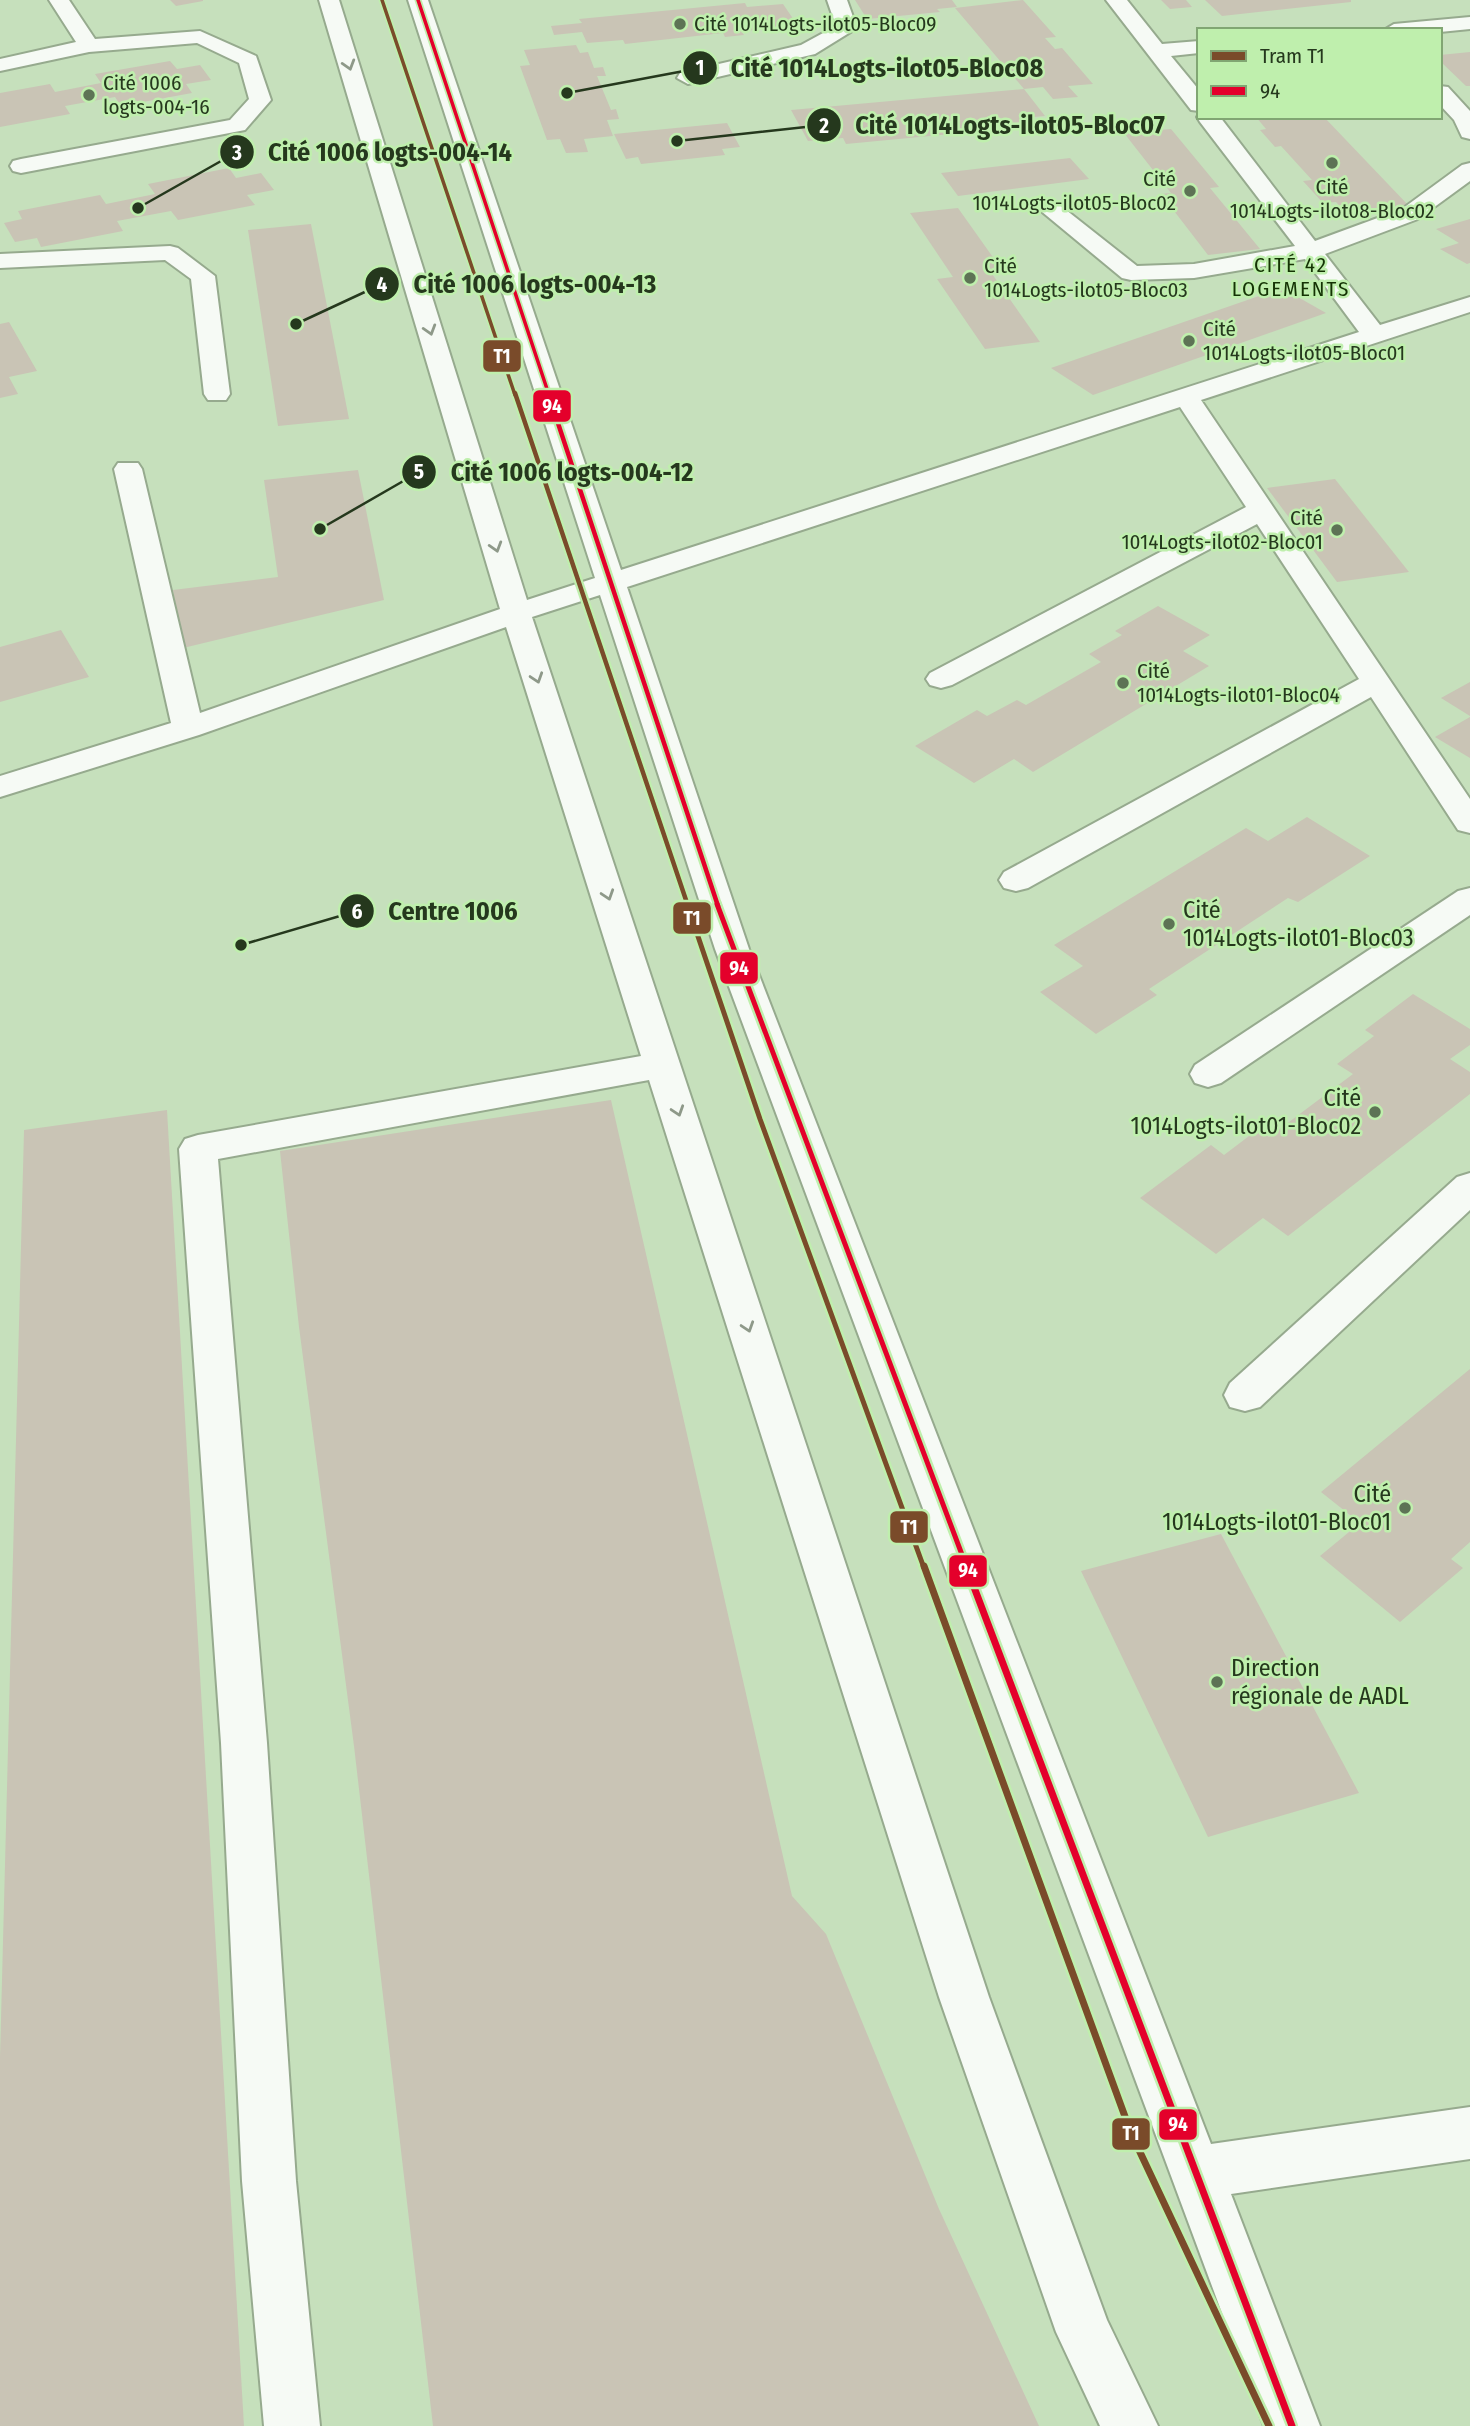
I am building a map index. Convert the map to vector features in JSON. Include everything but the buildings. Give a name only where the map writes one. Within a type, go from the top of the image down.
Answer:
[{"type":"street","points":[[59,0],[89,46]]},
{"type":"street","points":[[329,0],[516,613],[964,1997],[1084,2332],[1130,2426]]},
{"type":"street","points":[[418,0],[732,949],[1292,2426]]},
{"type":"street","points":[[688,78],[808,50],[847,28],[836,0]]},
{"type":"street","points":[[1116,0],[1197,102]]},
{"type":"street","points":[[1416,28],[1470,23]]},
{"type":"street","points":[[0,65],[89,46],[201,37],[248,60],[260,100],[237,125],[21,166]]},
{"type":"street","points":[[1157,51],[1197,47]]},
{"type":"street","points":[[1442,94],[1464,118],[1470,132]]},
{"type":"street","points":[[1210,119],[1375,335]]},
{"type":"street","points":[[1054,211],[1131,272],[1194,271],[1310,251],[1410,214],[1470,170]]},
{"type":"street","points":[[0,261],[170,253],[203,276],[217,394]]},
{"type":"street","points":[[0,787],[188,728],[516,613],[1470,304]]},
{"type":"street","points":[[1186,396],[1470,823]]},
{"type":"street","points":[[128,469],[188,728]]},
{"type":"street","points":[[942,679],[1262,510]]},
{"type":"street","points":[[1016,880],[1376,682]]},
{"type":"street","points":[[1208,1074],[1470,899]]},
{"type":"street","points":[[292,2426],[268,2181],[244,1743],[198,1149],[663,1065]]},
{"type":"street","points":[[1245,1395],[1470,1188]]},
{"type":"street","points":[[1196,2173],[1470,2133]]},
{"type":"tram line","name":"T1","points":[[382,0],[760,1119],[1131,2133],[1269,2426]]},
{"type":"transit line","name":"94","points":[[418,0],[732,949],[1292,2426]]},
{"type":"place","name":"Cité 1014Logts-ilot05-Bloc09","points":[[680,24]]},
{"type":"place","name":"Cité 1014Logts-ilot05-Bloc08","points":[[567,93]]},
{"type":"place","name":"Cité 1006 logts-004-16","points":[[89,95]]},
{"type":"place","name":"Cité 1014Logts-ilot05-Bloc07","points":[[677,141]]},
{"type":"place","name":"Cité 1014Logts-ilot08-Bloc02","points":[[1332,163]]},
{"type":"place","name":"Cité 1014Logts-ilot05-Bloc02","points":[[1190,191]]},
{"type":"place","name":"Cité 1006 logts-004-14","points":[[138,208]]},
{"type":"place","name":"Cité 1014Logts-ilot05-Bloc03","points":[[970,278]]},
{"type":"place","name":"Cité 1006 logts-004-13","points":[[296,324]]},
{"type":"place","name":"Cité 1014Logts-ilot05-Bloc01","points":[[1189,341]]},
{"type":"place","name":"Cité 1006 logts-004-12","points":[[320,529]]},
{"type":"place","name":"Cité 1014Logts-ilot02-Bloc01","points":[[1337,530]]},
{"type":"place","name":"Cité 1014Logts-ilot01-Bloc04","points":[[1123,683]]},
{"type":"place","name":"Cité 1014Logts-ilot01-Bloc03","points":[[1169,924]]},
{"type":"place","name":"Centre 1006","points":[[241,945]]},
{"type":"place","name":"Cité 1014Logts-ilot01-Bloc02","points":[[1375,1112]]},
{"type":"place","name":"Cité 1014Logts-ilot01-Bloc01","points":[[1405,1508]]},
{"type":"place","name":"Direction régionale de AADL","points":[[1217,1682]]},
{"type":"district","name":"CITÉ 42 LOGEMENTS","points":[[1291,277]]}]
